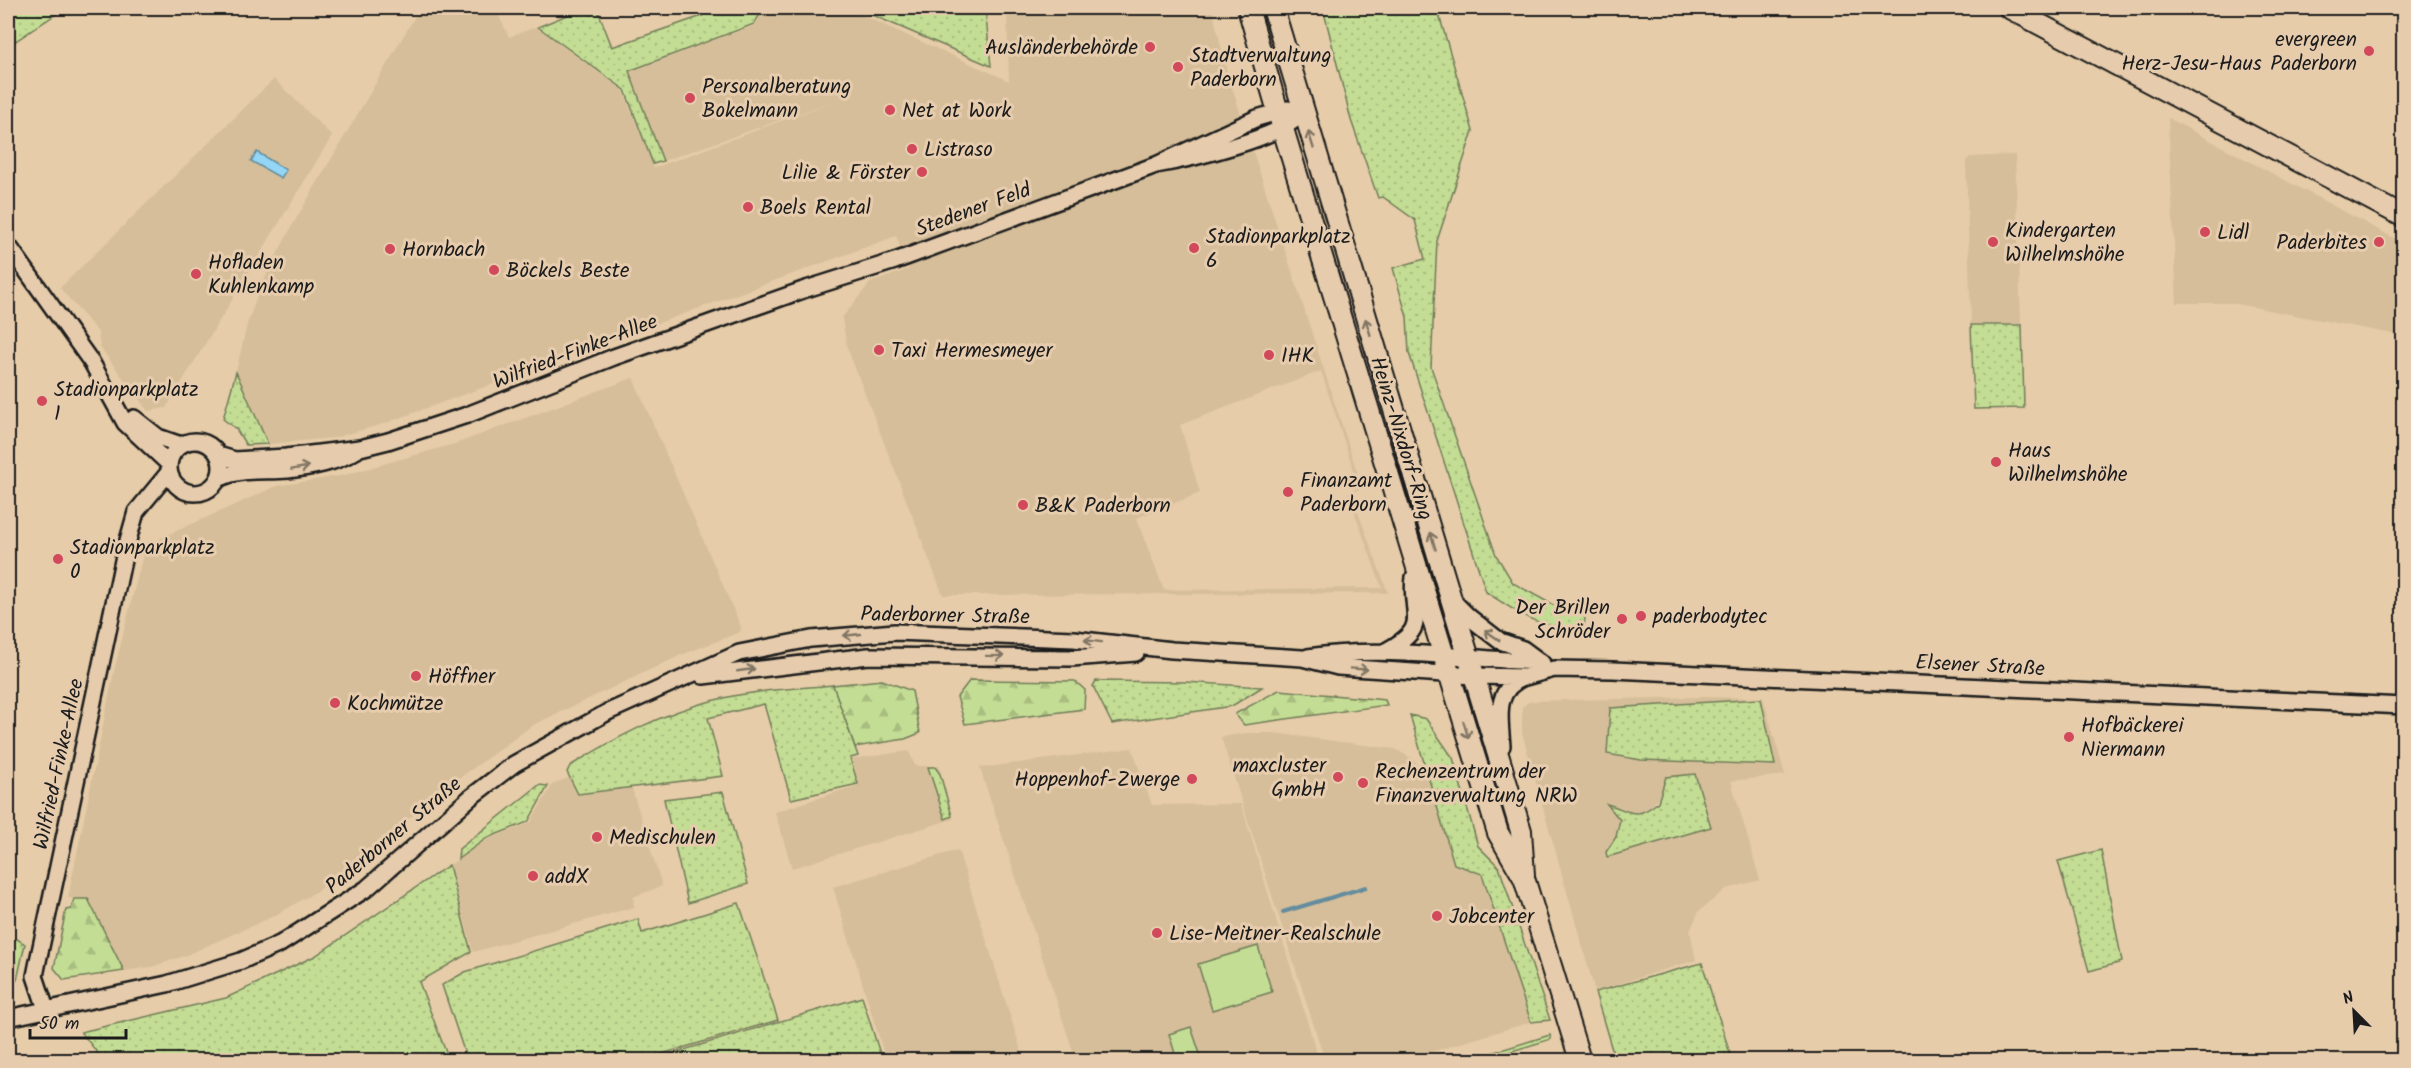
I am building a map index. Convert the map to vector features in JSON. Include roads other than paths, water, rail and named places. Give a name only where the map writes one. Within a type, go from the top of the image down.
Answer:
[{"type":"main road","name":"Heinz-Nixdorf-Ring","points":[[1248,8],[1280,120],[1501,839],[1524,878],[1580,1060]]},
{"type":"main road","name":"Heinz-Nixdorf-Ring","points":[[1273,8],[1302,112],[1521,831],[1524,878]]},
{"type":"main road","points":[[2009,8],[2403,217]]},
{"type":"street","name":"Stedener Feld","points":[[803,290],[895,261],[1156,165],[1194,158],[1280,120],[1296,121],[1302,112]]},
{"type":"street","points":[[8,245],[92,363],[124,423],[169,468],[174,482],[181,489],[202,492],[211,487],[218,479],[221,466],[218,455],[212,447],[200,441],[181,445],[164,440],[138,424],[108,380],[92,363]]},
{"type":"street","name":"Wilfried-Finke-Allee","points":[[218,455],[241,460],[360,448],[467,415],[614,357],[803,290]]},
{"type":"street","points":[[169,468],[174,451],[181,445]]},
{"type":"street","name":"Wilfried-Finke-Allee","points":[[218,479],[237,472],[288,470],[337,461],[360,448]]},
{"type":"street","name":"Wilfried-Finke-Allee","points":[[46,1009],[36,976],[38,961],[132,528],[136,512],[169,468]]},
{"type":"street","points":[[132,528],[144,520],[162,499],[181,489]]},
{"type":"street","points":[[1384,652],[1404,640],[1414,628],[1417,611],[1413,581],[1416,566]]},
{"type":"street","points":[[1450,597],[1469,617],[1493,636],[1523,649],[1547,666]]},
{"type":"street","name":"Paderborner Straße","points":[[8,1018],[167,984],[242,961],[280,944],[366,889],[471,796],[514,764],[608,712],[740,653],[811,639],[876,633],[1074,639],[1172,650],[1302,658],[1338,667],[1449,674]]},
{"type":"street","name":"Paderborner Straße","points":[[688,678],[868,656],[1072,658],[1172,650]]},
{"type":"street","name":"Paderborner Straße","points":[[1302,658],[1341,651],[1443,654]]},
{"type":"street","name":"Elsener Straße","points":[[1443,654],[1471,666],[1525,677],[1547,666]]},
{"type":"street","name":"Elsener Straße","points":[[1449,674],[1471,666],[1547,666],[2403,706]]},
{"type":"street","points":[[1500,761],[1502,745],[1498,706],[1512,684],[1525,677]]},
{"type":"water","points":[[257,152],[286,170],[281,178],[251,161]]},
{"type":"waterway","points":[[1283,912],[1366,887]]},
{"type":"place","name":"Ausländerbehörde","points":[[1150,47]]},
{"type":"place","name":"evergreen Herz-Jesu-Haus Paderborn","points":[[2369,51]]},
{"type":"place","name":"Stadtverwaltung Paderborn","points":[[1178,67]]},
{"type":"place","name":"Personalberatung Bokelmann","points":[[690,98]]},
{"type":"place","name":"Net at Work","points":[[890,110]]},
{"type":"place","name":"Listraso","points":[[912,149]]},
{"type":"place","name":"Lilie & Förster","points":[[922,172]]},
{"type":"place","name":"Boels Rental","points":[[748,207]]},
{"type":"place","name":"Lidl","points":[[2205,232]]},
{"type":"place","name":"Kindergarten Wilhelmshöhe","points":[[1993,242]]},
{"type":"place","name":"Paderbites","points":[[2379,242]]},
{"type":"place","name":"Stadionparkplatz 6","points":[[1194,248]]},
{"type":"place","name":"Hornbach","points":[[390,249]]},
{"type":"place","name":"Böckels Beste","points":[[494,270]]},
{"type":"place","name":"Hofladen Kuhlenkamp","points":[[196,274]]},
{"type":"place","name":"Taxi Hermesmeyer","points":[[879,350]]},
{"type":"place","name":"IHK","points":[[1269,355]]},
{"type":"place","name":"Stadionparkplatz 1","points":[[42,401]]},
{"type":"place","name":"Haus Wilhelmshöhe","points":[[1996,462]]},
{"type":"place","name":"Finanzamt Paderborn","points":[[1288,492]]},
{"type":"place","name":"B&K Paderborn","points":[[1023,505]]},
{"type":"place","name":"Stadionparkplatz 0","points":[[58,559]]},
{"type":"place","name":"paderbodytec","points":[[1641,616]]},
{"type":"place","name":"Der Brillen Schröder","points":[[1622,619]]},
{"type":"place","name":"Höffner","points":[[416,676]]},
{"type":"place","name":"Kochmütze","points":[[335,703]]},
{"type":"place","name":"Hofbäckerei Niermann","points":[[2069,737]]},
{"type":"place","name":"maxcluster GmbH","points":[[1338,777]]},
{"type":"place","name":"Hoppenhof-Zwerge","points":[[1192,779]]},
{"type":"place","name":"Rechenzentrum der Finanzverwaltung NRW","points":[[1363,783]]},
{"type":"place","name":"Medischulen","points":[[597,837]]},
{"type":"place","name":"addX","points":[[533,876]]},
{"type":"place","name":"Jobcenter","points":[[1437,916]]},
{"type":"place","name":"Lise-Meitner-Realschule","points":[[1157,933]]}]
